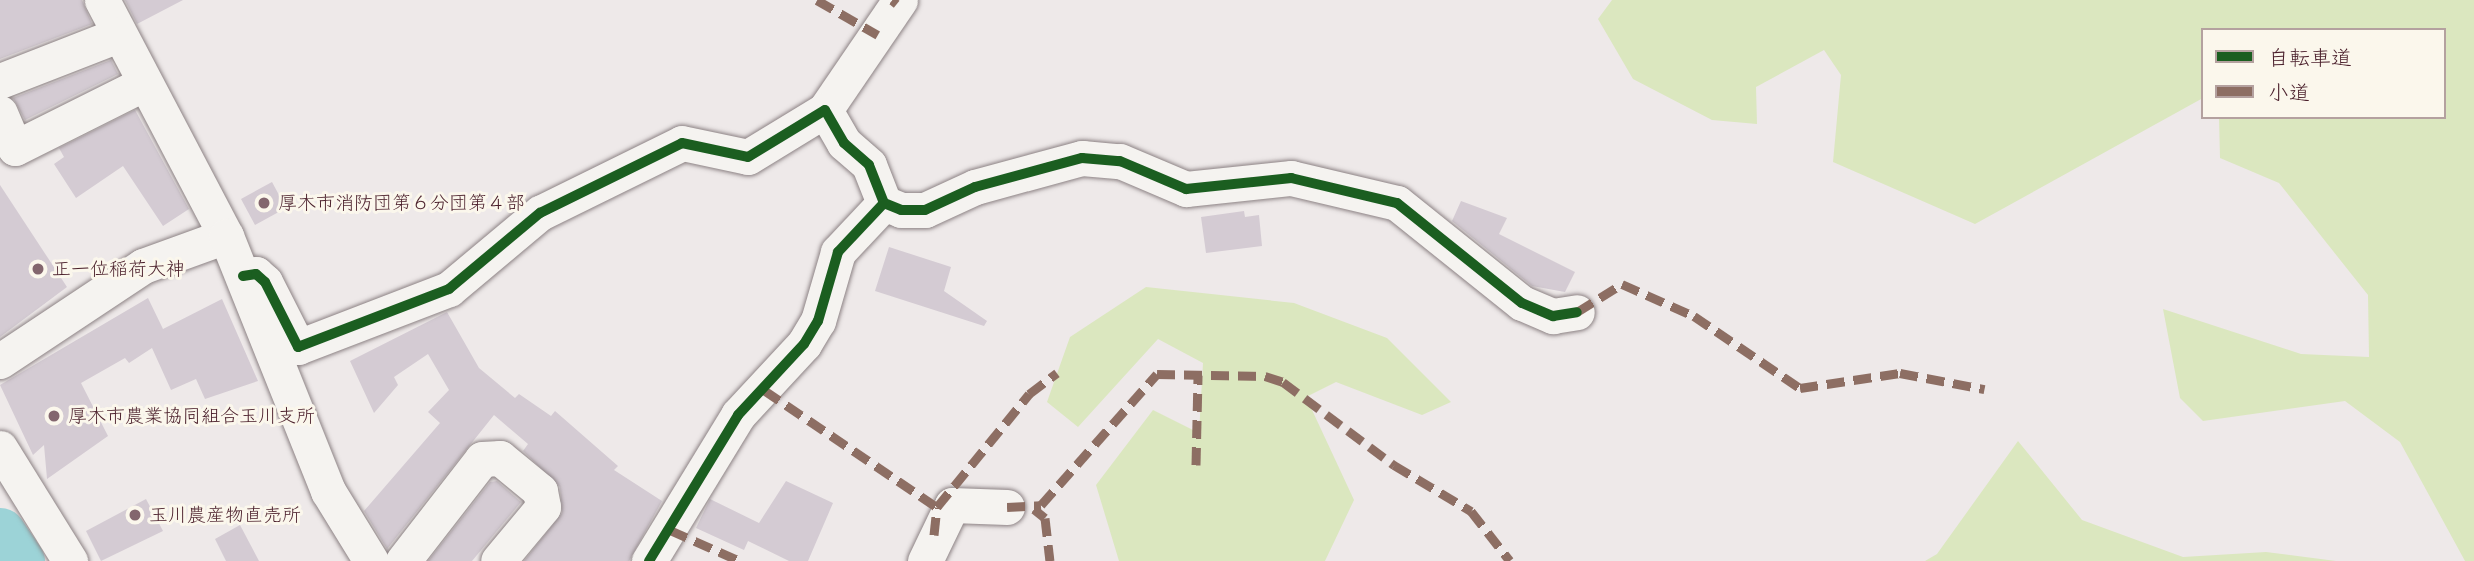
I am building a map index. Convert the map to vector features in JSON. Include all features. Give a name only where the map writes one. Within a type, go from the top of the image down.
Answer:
[{"type":"street","points":[[102,0],[118,35],[226,236],[327,491],[371,561]]},
{"type":"street","points":[[243,275],[256,274],[265,282],[298,347],[449,289],[540,213],[682,143],[748,157],[825,110],[900,0]]},
{"type":"street","points":[[0,81],[118,35]]},
{"type":"street","points":[[0,113],[15,148],[145,83]]},
{"type":"street","points":[[825,110],[844,143],[869,165],[884,203]]},
{"type":"street","points":[[884,203],[925,210],[975,187],[1082,158],[1120,161],[1172,187],[1291,178],[1397,204],[1522,303],[1553,316],[1577,312]]},
{"type":"street","points":[[1238,183],[1241,190],[1288,206]]},
{"type":"street","points":[[649,561],[738,415],[804,344],[818,321],[838,253],[884,203]]},
{"type":"street","points":[[0,361],[143,266],[226,236]]},
{"type":"street","points":[[0,448],[70,561]]},
{"type":"street","points":[[403,561],[482,459],[500,457],[540,491],[543,507],[498,561]]},
{"type":"street","points":[[925,561],[952,505],[1007,507]]},
{"type":"green space","points":[[1612,0],[2474,0],[2474,561],[2465,561],[2400,442],[2345,401],[2203,421],[2180,398],[2163,309],[2301,354],[2369,357],[2368,295],[2279,183],[2220,158],[2219,119],[2446,119],[2446,28],[2201,28],[2201,99],[1975,224],[1833,162],[1841,75],[1824,50],[1756,87],[1757,124],[1712,120],[1633,79],[1598,19]]},
{"type":"green space","points":[[1146,287],[1294,303],[1387,338],[1451,402],[1422,415],[1336,382],[1306,397],[1354,500],[1325,561],[1119,561],[1096,485],[1153,410],[1199,433],[1203,363],[1158,339],[1078,427],[1047,402],[1070,337]]},
{"type":"green space","points":[[2018,441],[2082,520],[2183,557],[2266,552],[2336,561],[1925,561],[1937,554]]},
{"type":"building","points":[[0,0],[82,0],[92,24],[0,59]]},
{"type":"building","points":[[125,0],[183,0],[137,24]]},
{"type":"building","points":[[111,60],[118,74],[25,120],[13,98]]},
{"type":"building","points":[[135,110],[189,209],[163,226],[123,166],[76,198],[54,164],[64,157],[59,148]]},
{"type":"building","name":"厚木市消防団第６分団第４部","points":[[272,182],[286,208],[255,225],[241,199]]},
{"type":"building","points":[[0,185],[67,287],[0,337]]},
{"type":"building","points":[[1461,201],[1507,218],[1499,234],[1575,272],[1565,292],[1532,286],[1452,221]]},
{"type":"building","points":[[1244,211],[1245,217],[1259,215],[1262,246],[1206,253],[1201,217]]},
{"type":"building","points":[[889,247],[951,267],[944,291],[987,321],[984,326],[875,291]]},
{"type":"building","points":[[148,298],[163,329],[222,299],[258,381],[205,399],[196,379],[171,390],[152,348],[129,363],[125,358],[81,383],[108,436],[47,479],[44,445],[33,455],[0,385]]},
{"type":"building","points":[[447,312],[479,368],[515,398],[519,394],[551,416],[555,411],[618,466],[614,470],[662,501],[629,561],[524,561],[562,513],[560,487],[523,451],[528,444],[494,415],[387,549],[364,511],[440,423],[428,412],[449,390],[428,354],[394,377],[398,385],[374,413],[350,361]]},
{"type":"building","points":[[497,481],[521,502],[472,561],[428,561],[490,482]]},
{"type":"building","points":[[786,481],[833,503],[808,561],[789,561],[748,541],[744,550],[696,528],[710,499],[759,523]]},
{"type":"building","name":"玉川農産物直売所","points":[[146,499],[163,531],[101,561],[86,531]]},
{"type":"building","points":[[240,525],[259,561],[226,561],[215,539]]},
{"type":"waterway","points":[[0,533],[19,561]]},
{"type":"marked path","points":[[817,0],[878,35]]},
{"type":"marked path","points":[[892,0],[897,4]]},
{"type":"marked path","points":[[1577,312],[1622,284],[1694,316],[1800,388],[1900,373],[1984,389]]},
{"type":"marked path","points":[[934,535],[937,507],[1029,394],[1057,373]]},
{"type":"marked path","points":[[1007,507],[1041,505],[1157,374],[1265,376],[1283,382],[1394,465],[1471,511],[1510,561]]},
{"type":"marked path","points":[[1196,465],[1198,375]]},
{"type":"marked path","points":[[764,390],[937,507]]},
{"type":"marked path","points":[[1034,509],[1045,518],[1050,561]]},
{"type":"marked path","points":[[670,530],[740,561]]},
{"type":"cycle path","points":[[243,276],[256,274],[265,282],[298,347],[449,289],[540,213],[682,143],[748,157],[825,110],[844,143],[869,165],[884,203],[901,210],[925,210],[975,187],[1082,158],[1120,161],[1186,189],[1291,178],[1397,203],[1522,303],[1553,316],[1577,312]]},
{"type":"cycle path","points":[[649,561],[738,415],[804,344],[818,321],[838,252],[884,203]]},
{"type":"place","name":"厚木市消防団第６分団第４部","points":[[264,203]]},
{"type":"place","name":"正一位稲荷大神","points":[[38,269]]},
{"type":"place","name":"厚木市農業協同組合玉川支所","points":[[54,416]]},
{"type":"place","name":"玉川農産物直売所","points":[[135,515]]}]
